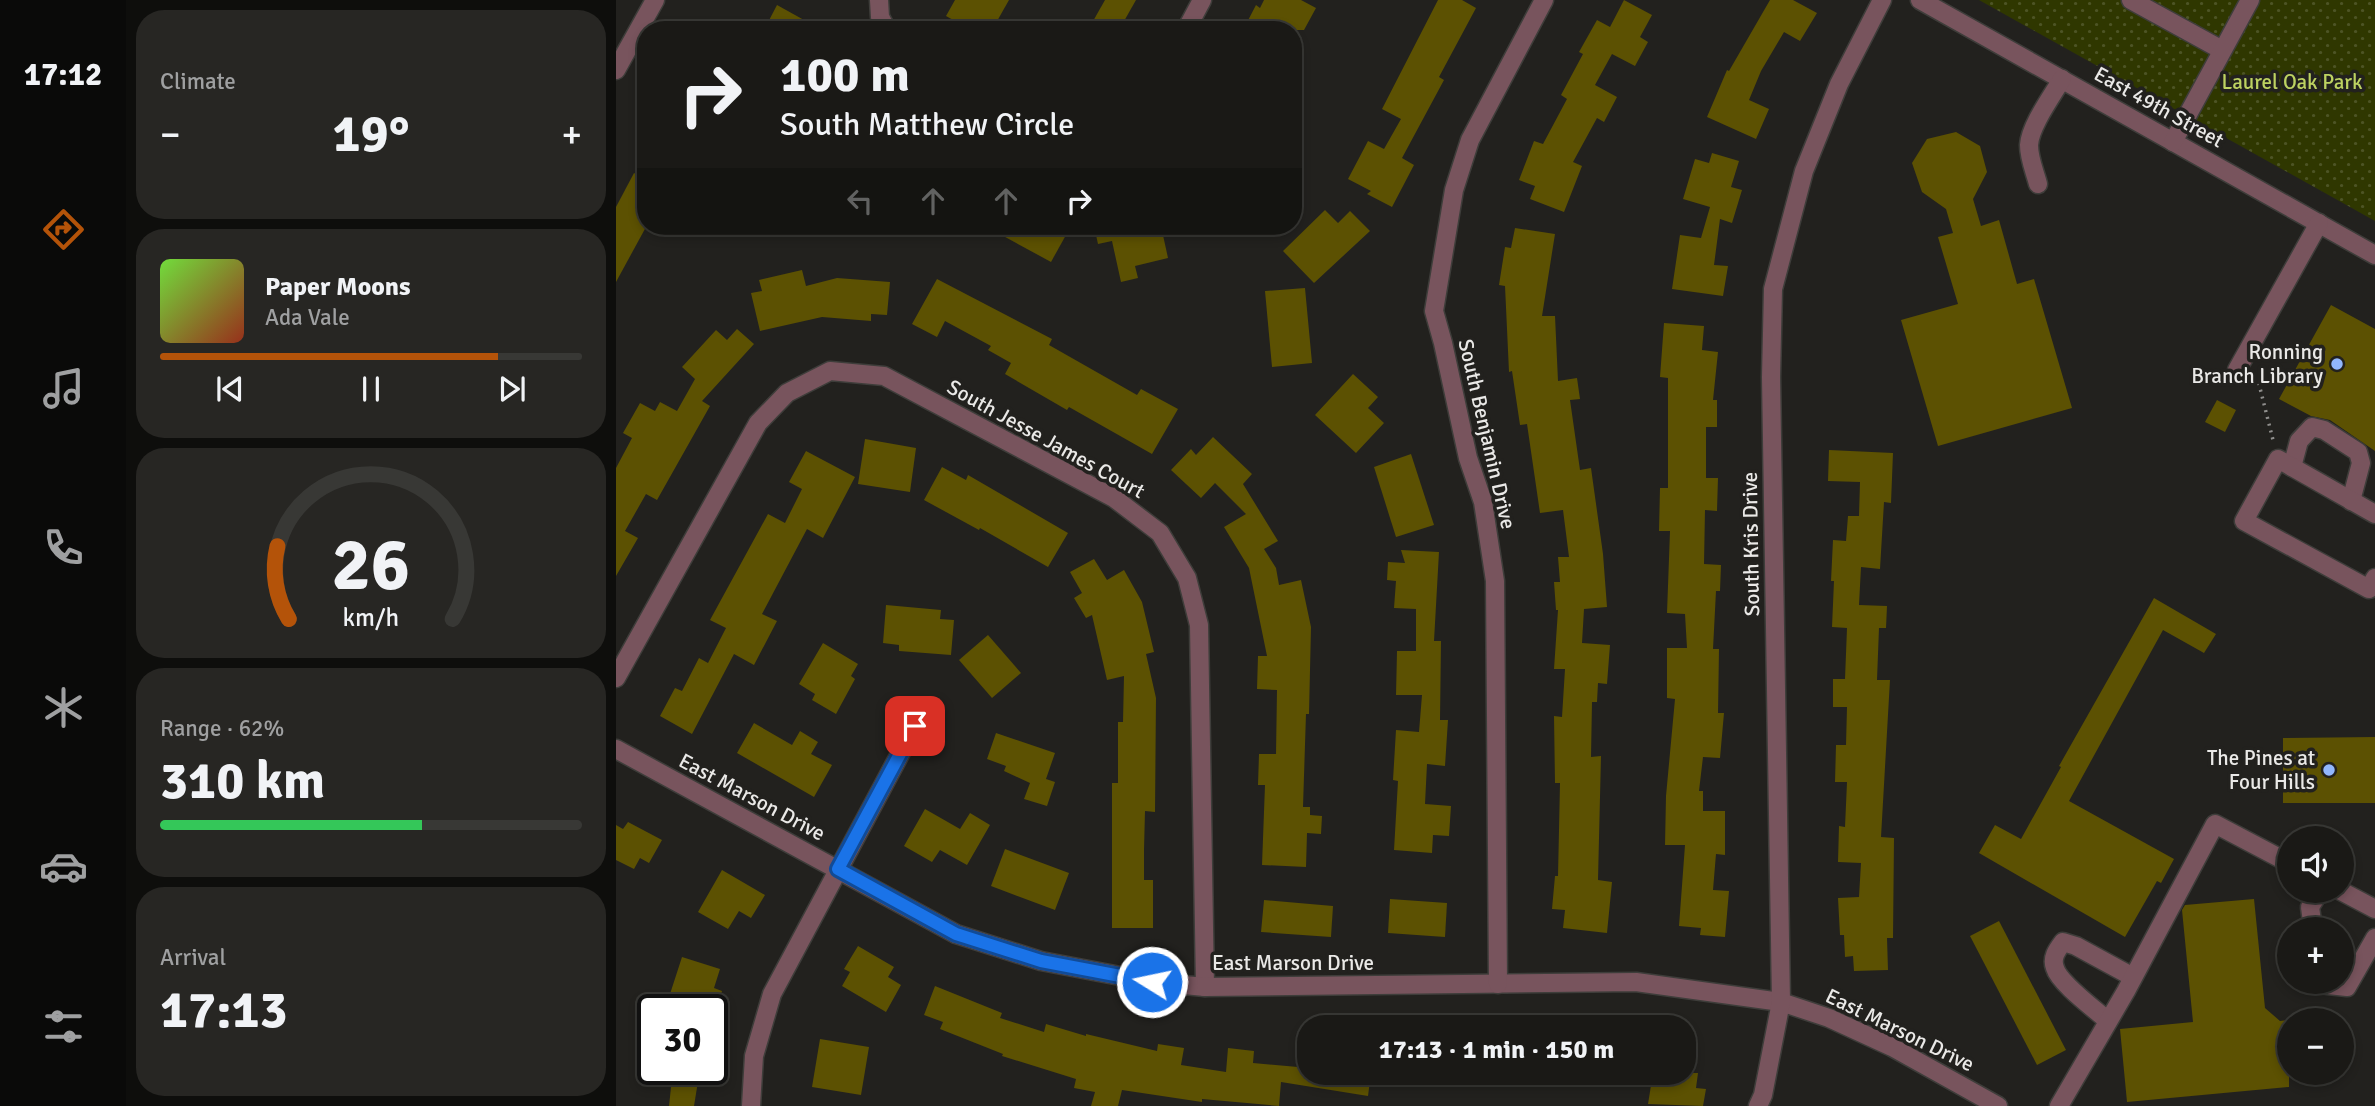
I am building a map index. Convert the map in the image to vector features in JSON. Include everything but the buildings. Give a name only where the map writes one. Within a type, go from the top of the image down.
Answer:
[{"type":"street","points":[[643,21],[655,0]]},
{"type":"street","points":[[879,0],[882,21]]},
{"type":"street","points":[[1191,21],[1202,0]]},
{"type":"street","name":"South Benjamin Drive","points":[[1498,985],[1494,581],[1483,502],[1468,458],[1444,344],[1434,311],[1454,190],[1469,140],[1544,0]]},
{"type":"street","name":"South Kris Drive","points":[[1758,1106],[1763,1095],[1781,1002],[1771,377],[1773,289],[1793,211],[1814,146],[1839,83],[1882,0]]},
{"type":"street","name":"East 49th Street","points":[[1920,0],[2375,254]]},
{"type":"street","points":[[2132,0],[2222,50]]},
{"type":"street","points":[[2173,142],[2250,0]]},
{"type":"street","points":[[616,70],[637,32]]},
{"type":"street","points":[[2038,184],[2029,143],[2062,79]]},
{"type":"street","points":[[2237,370],[2319,223]]},
{"type":"street","name":"South Jesse James Court","points":[[616,678],[758,423],[787,394],[830,371],[884,376],[1114,498],[1160,533],[1187,578],[1199,625],[1205,987]]},
{"type":"street","points":[[2351,501],[2361,463],[2358,452],[2324,430],[2312,427],[2299,441],[2244,521],[2369,589],[2375,578]]},
{"type":"street","points":[[2285,463],[2375,514]]},
{"type":"street","points":[[751,1106],[754,1056],[772,994],[915,726]]},
{"type":"street","name":"East Marson Drive","points":[[616,749],[956,934],[1041,961],[1152,982],[1205,987],[1636,982],[1781,1002],[1829,1018],[1892,1047],[1998,1106]]},
{"type":"street","points":[[2059,1106],[2216,824],[2277,857]]},
{"type":"street","points":[[2354,898],[2375,909]]},
{"type":"street","points":[[2354,975],[2375,938]]},
{"type":"street","points":[[2108,1021],[2068,985],[2054,968],[2055,952],[2063,942],[2076,946],[2133,977]]},
{"type":"path","points":[[2237,370],[2259,384],[2285,463]]},
{"type":"green space","name":"Laurel Oak Park","points":[[1979,0],[2375,0],[2375,221]]},
{"type":"place","name":"Ronning Branch Library","points":[[2337,364]]},
{"type":"place","name":"The Pines at Four Hills","points":[[2329,770]]},
{"type":"route","points":[[915,726],[838,869],[956,934],[1041,961],[1152,982]]}]
